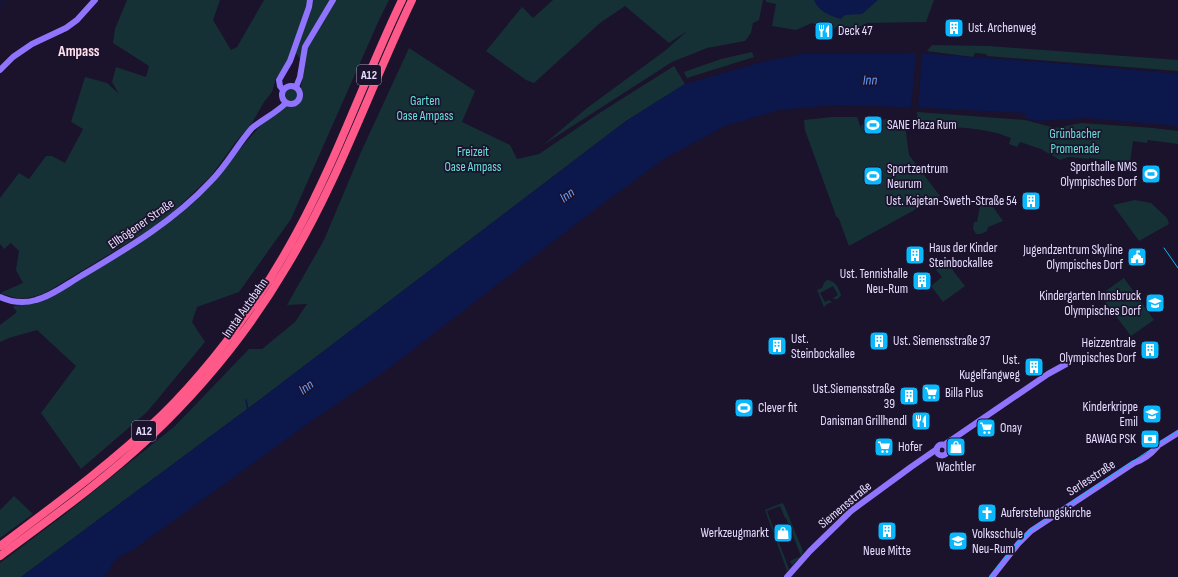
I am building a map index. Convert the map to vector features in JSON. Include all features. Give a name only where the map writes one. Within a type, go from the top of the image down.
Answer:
[{"type":"highway","name":"Inntal Autobahn","points":[[255,309],[297,233],[323,180],[402,0]]},
{"type":"highway","name":"Inntal Autobahn","points":[[0,556],[76,499],[149,438],[205,381],[255,309],[288,266],[319,208],[338,168],[412,0]]},
{"type":"highway","points":[[402,22],[408,16],[417,0]]},
{"type":"highway","name":"Inntal Autobahn","points":[[0,546],[93,475],[143,432],[192,383],[246,322]]},
{"type":"street","points":[[0,70],[14,57],[32,44],[66,28],[77,20],[95,0]]},
{"type":"street","points":[[310,0],[309,7],[290,61],[279,80],[280,88],[283,90],[282,98],[286,103],[293,104],[299,101],[300,95],[296,87],[300,77],[305,46],[333,0]]},
{"type":"street","points":[[283,90],[289,86],[296,87]]},
{"type":"street","name":"Ellbögener Straße","points":[[0,297],[10,301],[20,302],[32,301],[45,297],[164,224],[192,200],[212,180],[252,128],[286,103]]},
{"type":"street","points":[[946,447],[957,436],[1048,374],[1068,363]]},
{"type":"street","name":"Serlesstraße","points":[[992,577],[1018,544],[1031,531],[1178,433]]},
{"type":"street","points":[[939,446],[946,447],[948,453],[941,456],[938,451],[939,446]]},
{"type":"street","name":"Siemensstraße","points":[[787,577],[810,551],[851,511],[924,457],[938,451]]},
{"type":"green space","points":[[127,0],[220,0],[213,20],[231,50],[237,47],[264,0],[389,0],[291,219],[239,292],[197,307],[192,322],[205,342],[147,412],[81,469],[41,413],[76,366],[37,330],[0,342],[0,325],[17,312],[13,307],[14,306],[44,301],[99,268],[147,235],[212,180],[284,101],[282,95],[283,91],[287,87],[292,86],[300,91],[305,66],[296,53],[276,78],[272,92],[264,102],[252,123],[235,143],[211,176],[173,212],[146,232],[45,293],[32,297],[17,298],[0,293],[23,283],[16,270],[19,251],[11,243],[4,249],[0,244],[0,198],[19,173],[29,179],[46,156],[52,156],[65,163],[83,129],[71,122],[85,77],[107,83],[119,94],[112,82],[116,67],[146,77],[149,66],[113,43],[115,29]]},
{"type":"green space","points":[[553,0],[763,0],[759,20],[753,23],[751,33],[745,41],[707,48],[672,62],[543,145],[587,108],[666,50],[687,31],[669,43],[625,6],[600,23],[534,83],[526,80],[486,51],[522,7],[533,18]]},
{"type":"green space","points":[[766,0],[934,0],[926,22],[867,23],[851,31],[838,26],[833,30],[812,23],[796,30],[772,26],[776,4],[766,2]]},
{"type":"green space","points":[[932,45],[989,46],[1178,60],[1178,71],[987,56],[986,54],[975,53],[973,57],[927,51]]},
{"type":"green space","points":[[409,48],[475,91],[462,122],[510,145],[517,159],[539,154],[601,112],[674,66],[685,84],[626,121],[262,398],[21,577],[0,577],[0,563],[68,512],[175,426],[249,349],[262,349],[295,322],[307,304],[287,305],[324,240],[361,152]]},
{"type":"green space","points":[[752,52],[754,57],[687,78],[684,72],[721,59]]},
{"type":"green space","name":"Grünbacher Promenade","points":[[917,112],[1025,120],[1055,128],[1082,123],[1178,131],[1178,144],[1148,140],[1147,143],[1133,141],[1130,163],[1090,158],[1090,156],[1089,159],[1069,157],[1060,160],[1041,149],[1020,142],[1017,147],[1009,144],[1011,138],[989,131],[918,124]]},
{"type":"green space","name":"Sportzentrum Neurum","points":[[832,117],[857,117],[863,134],[861,126],[867,121],[889,119],[891,123],[869,131],[898,121],[905,125],[909,155],[940,196],[849,246],[839,219],[836,216],[805,130],[804,120]]},
{"type":"green space","points":[[1135,200],[1151,203],[1167,218],[1169,224],[1139,241],[1113,205]]},
{"type":"green space","points":[[980,206],[993,207],[1003,221],[988,227],[987,231],[981,234],[976,234],[973,229],[974,222],[977,222]]},
{"type":"green space","points":[[947,258],[954,272],[965,286],[943,302],[931,286],[942,277],[936,270]]},
{"type":"green space","points":[[1124,278],[1154,320],[1131,336],[1100,295]]},
{"type":"green space","points":[[827,280],[835,283],[841,295],[838,299],[833,298],[838,295],[833,286],[820,293],[825,302],[829,300],[832,302],[824,307],[817,290],[822,288]]},
{"type":"green space","points":[[14,496],[33,514],[0,538],[0,510]]},
{"type":"green space","points":[[782,503],[803,551],[801,556],[780,506],[767,511],[789,569],[787,571],[765,510]]},
{"type":"green space","points":[[801,556],[792,565],[790,561]]},
{"type":"water","points":[[814,0],[878,0],[862,14],[845,15],[841,19],[821,10]]},
{"type":"water","name":"Inn","points":[[916,53],[1056,63],[1178,74],[1178,126],[1087,118],[1036,121],[1025,118],[1025,113],[835,105],[779,110],[725,126],[664,159],[585,217],[388,369],[313,420],[133,550],[122,555],[111,565],[109,571],[102,577],[21,577],[262,398],[626,121],[685,84],[762,62],[801,54]]},
{"type":"pier","points":[[916,51],[922,51],[918,110],[911,110]]},
{"type":"waterway","points":[[0,8],[5,0]]},
{"type":"waterway","points":[[246,400],[248,410]]},
{"type":"tram line","points":[[1164,248],[1178,268]]},
{"type":"tram line","points":[[990,577],[1014,547],[1031,530],[1178,431]]},
{"type":"place","name":"Ust. Archenweg","points":[[954,28]]},
{"type":"place","name":"Deck 47","points":[[824,31]]},
{"type":"place","name":"SANE Plaza Rum","points":[[873,125]]},
{"type":"place","name":"Sporthalle NMS Olympisches Dorf","points":[[1151,174]]},
{"type":"place","name":"Sportzentrum Neurum","points":[[873,176]]},
{"type":"place","name":"Ust. Kajetan-Sweth-Straße 54","points":[[1031,201]]},
{"type":"place","name":"Haus der Kinder Steinbockallee","points":[[915,255]]},
{"type":"place","name":"Jugendzentrum Skyline Olympisches Dorf","points":[[1137,257]]},
{"type":"place","name":"Ust. Tennishalle Neu-Rum","points":[[922,281]]},
{"type":"place","name":"Kindergarten Innsbruck Olympisches Dorf","points":[[1155,303]]},
{"type":"place","name":"Ust. Siemensstraße 37","points":[[879,341]]},
{"type":"place","name":"Ust. Steinbockallee","points":[[777,346]]},
{"type":"place","name":"Heizzentrale Olympisches Dorf","points":[[1150,350]]},
{"type":"place","name":"Ust. Kugelfangweg","points":[[1034,367]]},
{"type":"place","name":"Billa Plus","points":[[931,393]]},
{"type":"place","name":"Ust.Siemensstraße 39","points":[[909,396]]},
{"type":"place","name":"Clever fit","points":[[744,408]]},
{"type":"place","name":"Kinderkrippe Emil","points":[[1152,414]]},
{"type":"place","name":"Danisman Grillhendl","points":[[921,421]]},
{"type":"place","name":"Onay","points":[[986,428]]},
{"type":"place","name":"BAWAG PSK","points":[[1150,439]]},
{"type":"place","name":"Hofer","points":[[884,447]]},
{"type":"place","name":"Wachtler","points":[[956,447]]},
{"type":"place","name":"Auferstehungskirche","points":[[987,513]]},
{"type":"place","name":"Neue Mitte","points":[[887,531]]},
{"type":"place","name":"Werkzeugmarkt","points":[[783,533]]},
{"type":"place","name":"Volksschule Neu-Rum","points":[[958,541]]},
{"type":"district","name":"Ampass","points":[[79,51]]},
{"type":"park label","name":"Garten Oase Ampass","points":[[425,108]]},
{"type":"park label","name":"Freizeit Oase Ampass","points":[[473,160]]}]
